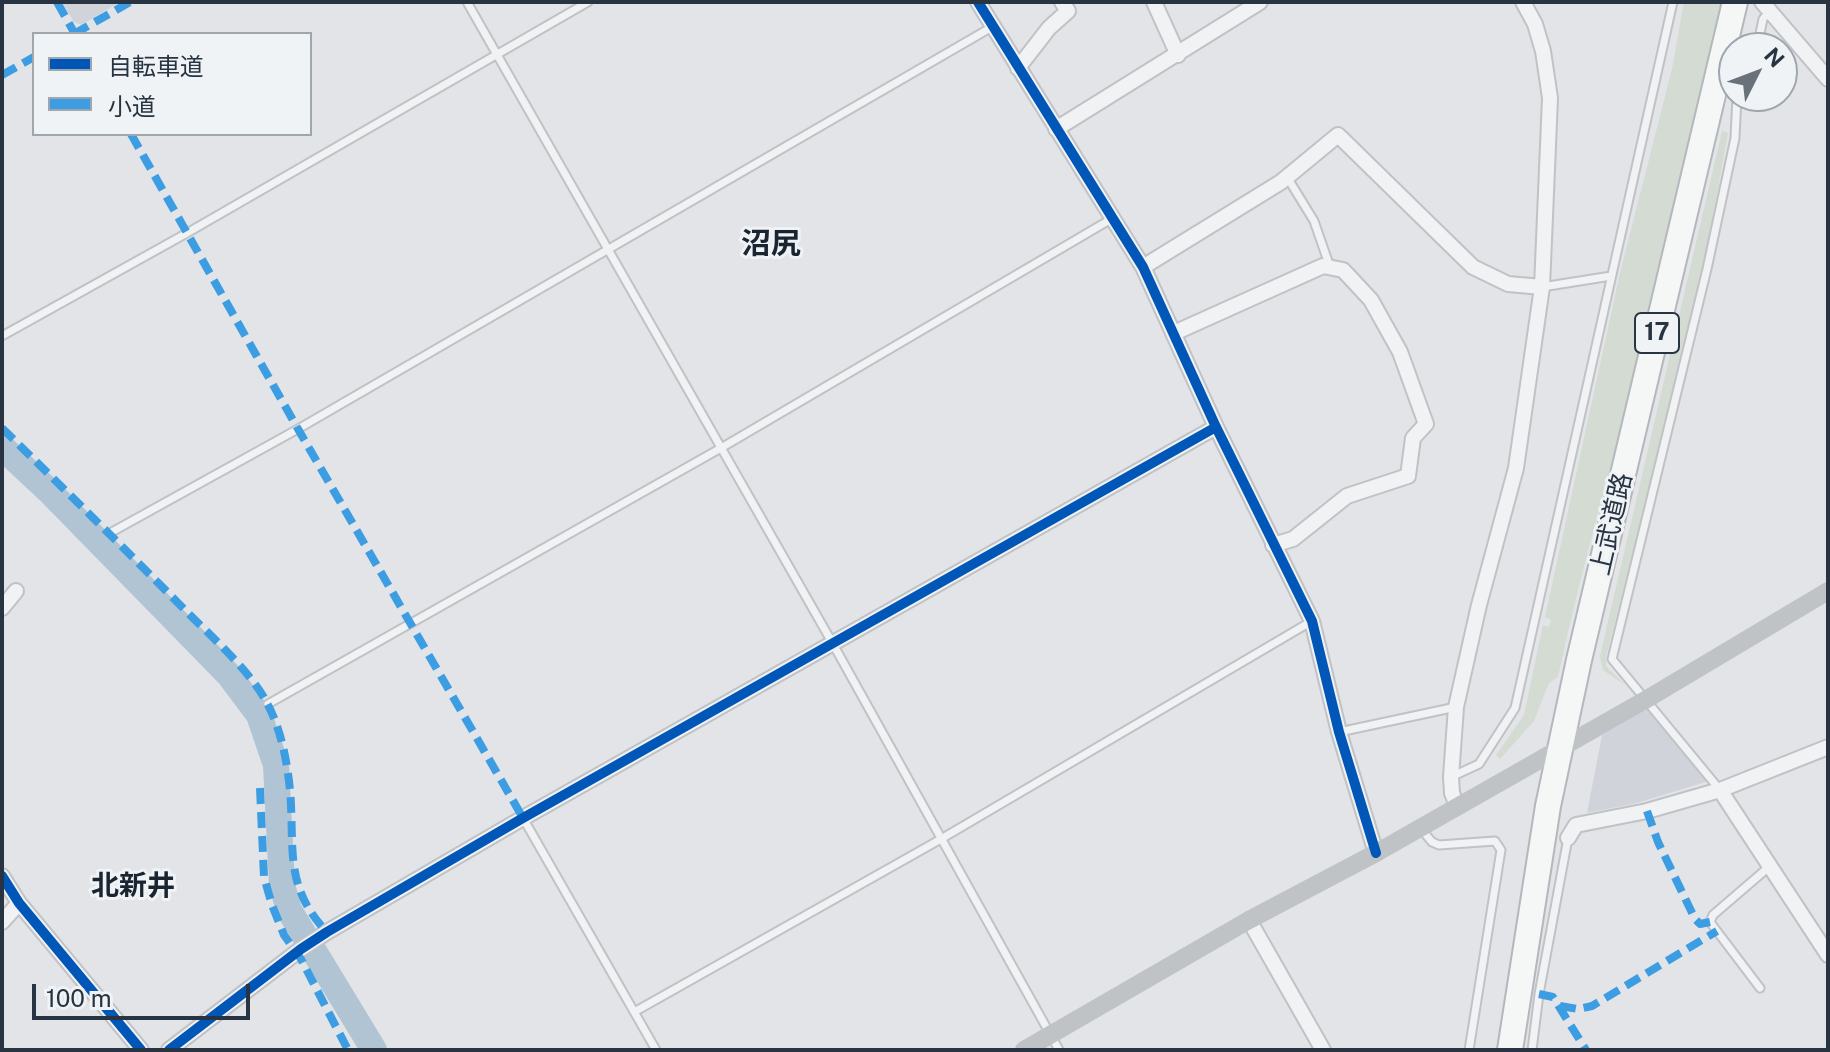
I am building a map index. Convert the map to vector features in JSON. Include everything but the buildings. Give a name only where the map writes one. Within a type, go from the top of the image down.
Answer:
[{"type":"highway","name":"上武道路","points":[[1510,1050],[1548,806],[1734,4]]},
{"type":"street","points":[[978,2],[1143,267],[1216,427],[1312,621],[1339,732],[1376,853]]},
{"type":"street","points":[[1018,68],[1049,28],[1068,11],[1062,2]]},
{"type":"street","points":[[1154,2],[1178,55]]},
{"type":"street","points":[[1056,129],[1260,2]]},
{"type":"street","points":[[1457,806],[1451,777],[1456,707],[1479,605],[1516,468],[1542,287],[1550,98],[1543,51],[1535,24],[1523,2]]},
{"type":"street","points":[[1766,6],[1828,79]]},
{"type":"street","points":[[1143,267],[1207,230],[1287,177],[1338,135],[1473,267],[1508,284],[1542,287]]},
{"type":"street","points":[[1174,333],[1323,266],[1343,270],[1371,300],[1400,352],[1426,424],[1413,438],[1408,476],[1347,496],[1293,539],[1273,545]]},
{"type":"street","points":[[169,1050],[319,937],[523,818],[1216,427]]},
{"type":"street","points":[[2,608],[16,591]]},
{"type":"street","points":[[1024,1050],[1054,1043],[1249,920],[1421,828],[1828,591]]},
{"type":"street","points":[[1568,838],[1576,825],[1647,811],[1720,790],[1828,747]]},
{"type":"street","points":[[1720,790],[1828,955]]},
{"type":"street","points":[[2,876],[19,903],[141,1050]]},
{"type":"street","points":[[2,922],[19,903]]},
{"type":"street","points":[[1249,920],[1323,1050]]},
{"type":"lane","points":[[467,2],[833,644],[1054,1043]]},
{"type":"lane","points":[[2,336],[588,2]]},
{"type":"lane","points":[[1451,777],[1479,764],[1515,708],[1673,2]]},
{"type":"lane","points":[[1760,32],[1766,6]]},
{"type":"lane","points":[[110,533],[298,429],[992,27]]},
{"type":"lane","points":[[1720,790],[1612,659],[1707,269],[1735,138],[1736,112]]},
{"type":"lane","points":[[1287,177],[1314,221],[1330,267]]},
{"type":"lane","points":[[268,704],[721,448],[1113,218]]},
{"type":"lane","points":[[1542,287],[1611,276]]},
{"type":"lane","points":[[636,1011],[941,839],[1312,621]]},
{"type":"lane","points":[[1339,732],[1456,707]]},
{"type":"lane","points":[[523,818],[656,1050]]},
{"type":"lane","points":[[1421,828],[1432,842],[1439,845],[1495,841],[1501,850],[1469,1050]]},
{"type":"lane","points":[[1532,1050],[1539,994],[1568,838]]},
{"type":"lane","points":[[1760,988],[1710,922],[1713,915],[1770,866]]},
{"type":"shaded area","points":[[62,2],[120,2],[81,25],[74,22]]},
{"type":"shaded area","points":[[1684,2],[1724,2],[1648,324],[1585,561],[1558,677],[1549,683],[1534,721],[1500,759],[1496,755],[1524,715],[1543,625],[1549,627],[1551,620],[1545,617],[1620,273],[1672,69]]},
{"type":"shaded area","points":[[1722,131],[1728,133],[1700,287],[1606,657],[1606,666],[1625,685],[1603,670],[1600,656]]},
{"type":"shaded area","points":[[1651,707],[1709,781],[1637,803],[1587,813],[1602,735]]},
{"type":"waterway","points":[[2,447],[229,675],[259,715],[276,765],[282,885],[289,910],[374,1050]]},
{"type":"marked path","points":[[57,2],[74,32]]},
{"type":"marked path","points":[[78,32],[130,2]]},
{"type":"marked path","points":[[2,75],[32,58]]},
{"type":"marked path","points":[[132,136],[523,818]]},
{"type":"marked path","points":[[2,428],[219,643],[260,691],[276,723],[285,757],[297,882],[313,915],[327,932]]},
{"type":"marked path","points":[[260,788],[264,877],[272,905],[284,935],[301,959],[348,1050]]},
{"type":"marked path","points":[[1647,811],[1658,842],[1695,919],[1700,924],[1710,922]]},
{"type":"marked path","points":[[1560,1006],[1578,1009],[1592,1006],[1717,931]]},
{"type":"marked path","points":[[1539,994],[1553,997],[1586,1050]]},
{"type":"cycle path","points":[[978,2],[1143,267],[1216,427],[1312,621],[1339,732],[1376,853]]},
{"type":"cycle path","points":[[169,1050],[327,932],[1216,427]]},
{"type":"cycle path","points":[[2,876],[19,903],[141,1050]]},
{"type":"district","name":"沼尻","points":[[771,245]]},
{"type":"district","name":"北新井","points":[[133,886]]}]
